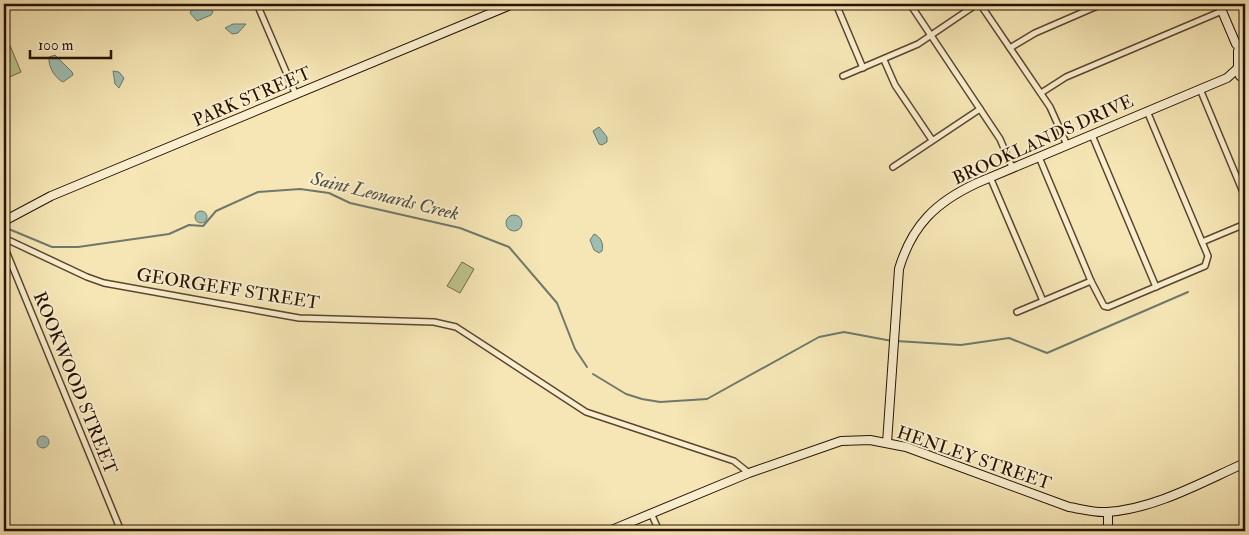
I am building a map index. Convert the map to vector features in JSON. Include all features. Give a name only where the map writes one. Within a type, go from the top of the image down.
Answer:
[{"type":"street","points":[[258,4],[296,95]]},
{"type":"street","name":"PARK STREET","points":[[4,220],[51,196],[513,4]]},
{"type":"street","points":[[836,4],[863,68]]},
{"type":"street","points":[[910,4],[1000,139],[1012,167]]},
{"type":"street","points":[[844,76],[884,60],[931,36],[978,4],[1055,115],[1067,145]]},
{"type":"street","points":[[1010,48],[1035,33],[1102,4]]},
{"type":"street","points":[[1040,92],[1066,77],[1220,7],[1237,47],[1243,70]]},
{"type":"street","points":[[884,60],[895,85],[932,140]]},
{"type":"street","name":"BROOKLANDS DRIVE","points":[[887,443],[899,269],[906,245],[917,228],[932,212],[961,191],[990,177],[1243,70]]},
{"type":"street","points":[[1200,89],[1245,197]]},
{"type":"street","points":[[893,167],[980,109]]},
{"type":"street","points":[[1039,157],[1102,304],[1108,307],[1156,287],[1207,264],[1208,256],[1147,112]]},
{"type":"street","points":[[1092,134],[1156,287]]},
{"type":"street","points":[[990,177],[1042,301]]},
{"type":"street","points":[[1202,242],[1245,224]]},
{"type":"street","name":"GEORGEFF STREET","points":[[4,238],[86,278],[104,283],[299,318],[434,322],[456,327],[586,412],[734,461],[749,473]]},
{"type":"street","name":"ROOKWOOD STREET","points":[[4,246],[121,531]]},
{"type":"street","points":[[1017,312],[1091,281]]},
{"type":"street","points":[[1245,287],[1245,298]]},
{"type":"street","name":"HENLEY STREET","points":[[609,531],[749,473],[840,441],[887,443],[906,447],[1069,507],[1094,512],[1108,512],[1149,504],[1245,463]]},
{"type":"street","points":[[1108,512],[1108,531]]},
{"type":"street","points":[[651,513],[659,531]]},
{"type":"green space","points":[[4,31],[21,72],[7,78],[4,71]]},
{"type":"green space","points":[[462,262],[474,269],[460,293],[447,286]]},
{"type":"water","points":[[200,4],[209,4],[213,12],[211,15],[197,21],[190,13],[192,8]]},
{"type":"water","points":[[233,24],[246,24],[238,33],[232,34],[225,28]]},
{"type":"water","points":[[55,55],[73,75],[63,82],[55,75],[50,65],[49,57]]},
{"type":"water","points":[[113,71],[119,72],[124,78],[119,88],[115,84]]},
{"type":"water","points":[[599,127],[607,137],[607,142],[602,145],[599,144],[593,131]]},
{"type":"water","points":[[201,211],[207,217],[201,223],[195,217]]},
{"type":"water","points":[[514,215],[522,223],[514,231],[506,223]]},
{"type":"water","points":[[594,234],[602,243],[603,248],[599,253],[594,250],[590,240]]},
{"type":"water","points":[[41,436],[45,436],[49,442],[45,448],[41,448],[37,444],[37,440]]},
{"type":"waterway","name":"Saint Leonards Creek","points":[[4,227],[52,247],[78,247],[169,234],[189,225],[203,226],[216,211],[258,192],[300,189],[329,193],[350,203],[460,228],[509,247],[557,303],[575,349],[587,367]]},
{"type":"waterway","name":"Saint Leonards Creek","points":[[896,341],[961,345],[1009,338],[1047,353],[1188,292]]},
{"type":"waterway","name":"Saint Leonards Creek","points":[[593,374],[626,394],[642,399],[660,402],[707,399],[819,337],[844,332],[892,341]]}]
